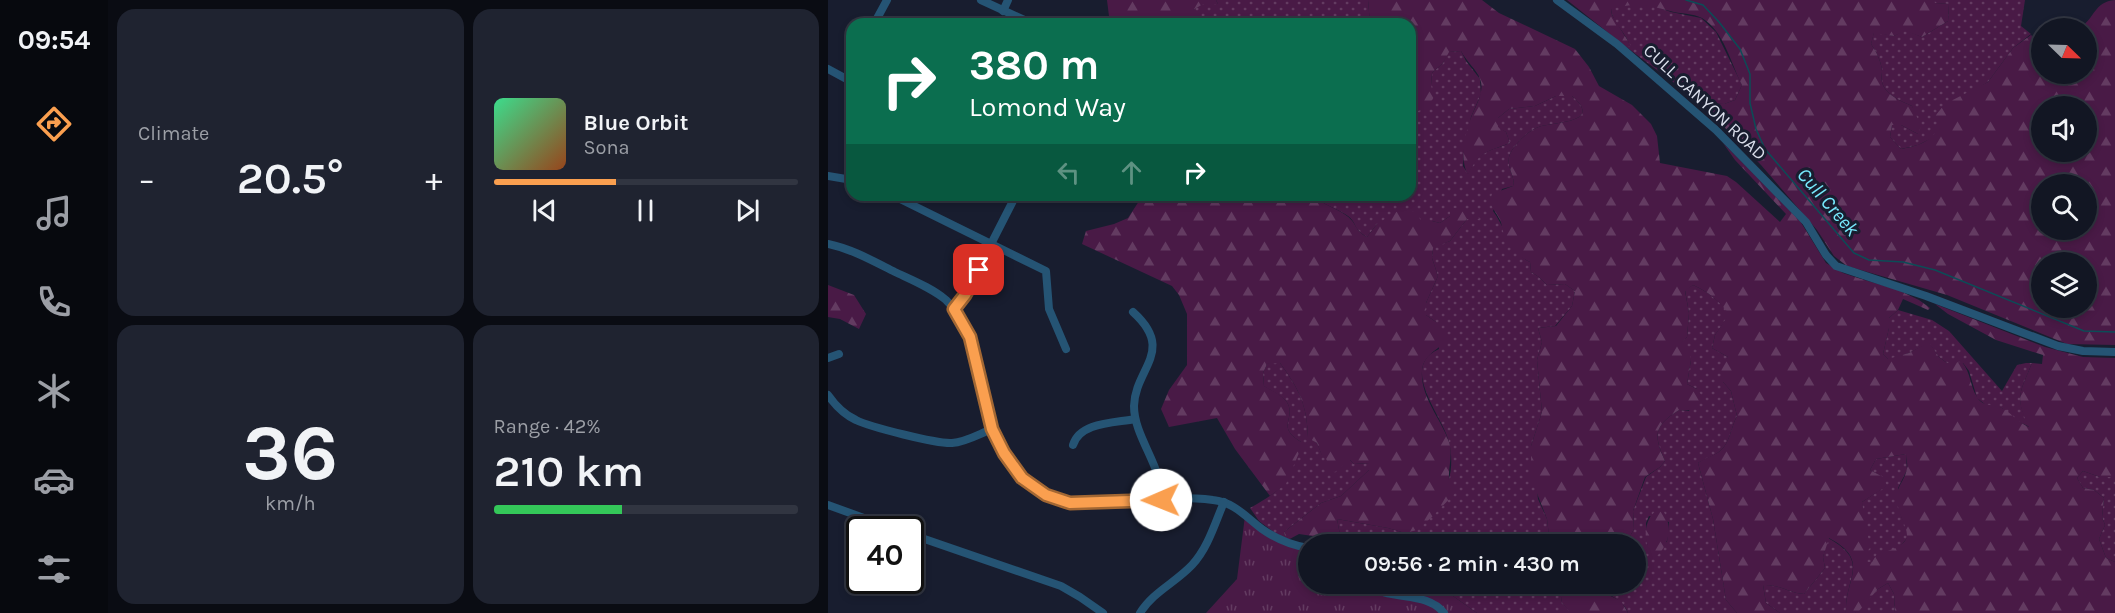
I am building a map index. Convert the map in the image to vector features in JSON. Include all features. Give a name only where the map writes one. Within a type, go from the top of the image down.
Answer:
[{"type":"street","points":[[877,18],[886,0]]},
{"type":"street","points":[[981,0],[1019,18]]},
{"type":"street","points":[[1003,11],[1008,0]]},
{"type":"street","name":"CULL CANYON ROAD","points":[[1557,0],[1617,44],[1716,130],[1806,222],[1826,255],[1836,266],[1926,296],[2058,346],[2072,350],[2115,352]]},
{"type":"street","points":[[828,69],[846,79]]},
{"type":"street","points":[[828,176],[846,179]]},
{"type":"street","points":[[904,201],[1046,271],[1049,309],[1066,349]]},
{"type":"street","points":[[954,309],[965,295],[1013,201]]},
{"type":"street","points":[[828,244],[849,250],[904,276],[936,293],[954,309],[970,337],[992,429],[1017,472],[1033,487],[1058,500],[1080,504],[1111,501],[1210,499],[1224,502],[1238,509],[1263,529],[1286,542],[1298,545]]},
{"type":"street","points":[[1133,312],[1143,321],[1152,345],[1150,363],[1135,398],[1135,419],[1158,477],[1161,500]]},
{"type":"street","points":[[828,358],[839,354]]},
{"type":"street","points":[[828,395],[854,420],[935,441],[950,443],[960,441],[992,429]]},
{"type":"street","points":[[1073,445],[1084,429],[1135,419]]},
{"type":"street","points":[[1140,613],[1150,599],[1185,572],[1197,559],[1224,502]]},
{"type":"street","points":[[828,505],[858,516]]},
{"type":"street","points":[[924,539],[1061,586],[1103,613]]},
{"type":"street","points":[[1396,594],[1435,603],[1444,613]]},
{"type":"green space","points":[[1107,0],[1216,0],[1218,4],[1203,4],[1193,10],[1193,18],[1109,18]]},
{"type":"green space","points":[[1216,0],[1368,0],[1370,18],[1193,18],[1193,10],[1202,4],[1218,4]]},
{"type":"green space","points":[[1368,0],[1482,0],[1499,13],[1575,49],[1589,67],[1599,86],[1632,105],[1651,124],[1657,136],[1660,163],[1727,176],[1780,222],[1786,214],[1735,160],[1723,143],[1800,221],[1826,263],[1843,273],[1898,290],[1930,308],[1928,310],[1903,299],[1898,310],[1889,318],[1883,354],[1888,359],[1909,353],[1929,342],[1939,357],[1947,363],[1962,362],[1979,400],[1985,404],[2002,408],[2029,427],[2021,409],[2020,395],[2032,363],[2042,364],[2043,355],[1996,340],[1948,314],[1935,304],[2045,347],[2083,357],[2115,358],[2115,477],[2100,477],[2083,471],[2077,478],[2083,488],[2094,490],[2104,498],[2102,517],[2105,525],[2099,539],[2106,558],[2115,562],[2115,613],[1895,613],[1894,594],[1888,583],[1878,589],[1859,611],[1846,613],[1853,563],[1850,555],[1842,546],[1829,538],[1823,557],[1825,568],[1804,594],[1763,585],[1766,603],[1780,613],[1737,613],[1726,600],[1713,519],[1698,463],[1723,448],[1737,416],[1731,391],[1723,382],[1721,369],[1728,357],[1712,348],[1715,335],[1729,314],[1713,297],[1693,285],[1685,291],[1689,313],[1687,337],[1680,344],[1690,353],[1687,384],[1697,389],[1702,396],[1694,408],[1679,410],[1660,426],[1659,444],[1665,461],[1645,477],[1633,511],[1634,529],[1631,534],[1549,534],[1547,519],[1531,478],[1531,446],[1542,412],[1537,360],[1542,342],[1538,328],[1556,326],[1572,306],[1575,291],[1565,284],[1547,285],[1531,272],[1530,262],[1517,254],[1508,243],[1500,220],[1491,205],[1491,198],[1492,194],[1513,186],[1509,158],[1521,139],[1536,128],[1579,117],[1582,112],[1581,105],[1572,96],[1556,96],[1535,106],[1509,109],[1498,118],[1498,127],[1506,132],[1510,143],[1480,157],[1468,175],[1463,154],[1465,138],[1481,93],[1481,84],[1476,72],[1461,51],[1449,52],[1443,63],[1432,73],[1431,85],[1434,97],[1426,108],[1416,112],[1416,18],[1370,18]],"holes":[[[1906,454],[1906,472],[1897,494],[1907,538],[1893,549],[1877,554],[1872,562],[1866,562],[1865,554],[1870,548],[1862,502],[1887,486],[1883,477],[1870,470],[1876,459]]]},
{"type":"green space","points":[[1567,0],[1934,0],[1935,3],[1949,4],[1948,21],[1922,37],[1905,31],[1894,36],[1874,33],[1871,44],[1881,64],[1882,81],[1886,91],[1912,106],[1921,126],[1918,134],[1901,125],[1892,125],[1890,137],[1901,149],[1917,145],[1931,137],[1939,128],[1935,116],[1945,104],[1988,82],[2013,48],[2031,35],[2031,84],[2097,84],[2097,18],[2091,18],[2103,4],[2115,0],[2115,345],[2067,344],[1947,295],[1847,266],[1834,256],[1817,230],[1761,165],[1701,103],[1724,104],[1735,100],[1742,85],[1726,48],[1710,24],[1695,15],[1648,6],[1634,5],[1611,9],[1612,15],[1631,46],[1625,46]]},
{"type":"green space","points":[[1934,0],[2025,0],[2021,26],[2031,34],[2013,48],[1988,82],[1970,93],[1932,138],[1918,145],[1901,149],[1890,137],[1892,125],[1901,125],[1918,134],[1912,106],[1886,91],[1882,81],[1881,64],[1871,44],[1874,32],[1894,36],[1905,30],[1922,37],[1948,21],[1949,4],[1934,3]]},
{"type":"green space","points":[[1629,3],[1654,6],[1701,18],[1716,32],[1742,85],[1735,100],[1724,104],[1701,103],[1625,46],[1630,46],[1611,8]]},
{"type":"green space","points":[[1461,51],[1480,79],[1481,94],[1471,117],[1464,149],[1463,166],[1468,174],[1480,156],[1510,143],[1506,132],[1498,128],[1498,118],[1509,109],[1535,106],[1556,96],[1572,96],[1581,105],[1582,112],[1579,117],[1536,128],[1512,150],[1509,158],[1513,186],[1502,189],[1493,211],[1512,246],[1530,262],[1531,272],[1547,285],[1565,284],[1575,291],[1572,306],[1555,326],[1538,328],[1542,342],[1537,360],[1542,412],[1531,446],[1538,499],[1547,519],[1549,534],[1340,534],[1337,519],[1405,533],[1447,484],[1451,470],[1449,442],[1426,392],[1423,379],[1422,367],[1427,357],[1439,349],[1436,322],[1426,315],[1426,303],[1438,276],[1432,258],[1433,247],[1450,241],[1467,219],[1478,219],[1450,216],[1440,223],[1432,221],[1377,224],[1367,237],[1359,231],[1348,216],[1321,201],[1416,201],[1416,111],[1431,85],[1432,73],[1443,63],[1448,52]]},
{"type":"green space","points":[[1139,201],[1321,201],[1347,216],[1367,237],[1377,224],[1401,209],[1407,212],[1416,211],[1421,221],[1440,223],[1450,216],[1450,209],[1455,208],[1480,219],[1467,219],[1450,241],[1433,248],[1432,258],[1438,276],[1426,303],[1426,315],[1436,322],[1447,340],[1425,361],[1422,380],[1427,398],[1450,444],[1449,480],[1455,493],[1417,530],[1405,533],[1337,519],[1340,534],[1298,534],[1286,541],[1284,532],[1321,503],[1341,496],[1369,470],[1369,463],[1354,464],[1350,460],[1335,472],[1324,470],[1327,460],[1322,456],[1317,443],[1308,438],[1304,406],[1280,363],[1267,364],[1263,373],[1264,386],[1288,404],[1289,432],[1301,442],[1301,448],[1286,484],[1270,496],[1235,449],[1217,418],[1169,427],[1161,409],[1169,390],[1187,365],[1187,314],[1179,295],[1172,286],[1082,244],[1086,231],[1128,218]]},
{"type":"green space","points":[[828,285],[854,295],[866,314],[859,329],[840,319],[828,317]]},
{"type":"green space","points":[[1693,285],[1713,297],[1730,314],[1715,335],[1712,348],[1728,357],[1723,382],[1731,391],[1737,416],[1723,448],[1698,463],[1713,519],[1726,600],[1737,613],[1628,613],[1620,602],[1606,594],[1646,594],[1646,534],[1631,534],[1634,529],[1633,511],[1646,477],[1665,461],[1658,437],[1660,426],[1679,410],[1689,411],[1697,389],[1687,384],[1691,360],[1679,344],[1687,337],[1689,313],[1685,290]],"holes":[[[1649,516],[1669,522],[1667,542],[1647,545],[1646,523]]]},
{"type":"green space","points":[[1898,310],[1932,320],[1949,331],[2002,391],[2017,365],[2032,363],[2020,395],[2022,409],[2030,427],[2017,421],[2002,408],[1986,405],[1977,398],[1969,371],[1963,363],[1947,363],[1939,357],[1929,343],[1889,360],[1883,354],[1889,318]]},
{"type":"green space","points":[[1280,363],[1297,389],[1304,406],[1308,437],[1317,443],[1322,455],[1350,460],[1354,464],[1369,463],[1369,470],[1341,496],[1321,503],[1284,532],[1286,541],[1259,521],[1250,508],[1281,486],[1289,474],[1301,445],[1301,442],[1289,432],[1288,404],[1264,386],[1263,373],[1267,364]]},
{"type":"green space","points":[[1906,454],[1907,470],[1898,488],[1901,516],[1907,528],[1907,538],[1899,548],[1872,562],[1865,562],[1862,502],[1886,486],[1882,477],[1870,470],[1876,459]]},
{"type":"green space","points":[[2083,471],[2100,477],[2115,477],[2115,562],[2106,558],[2099,539],[2105,525],[2102,517],[2104,498],[2094,490],[2083,488],[2077,478]]},
{"type":"green space","points":[[1656,511],[1664,512],[1669,529],[1665,545],[1658,555],[1652,554],[1646,538],[1647,526]]},
{"type":"green space","points":[[1245,516],[1256,526],[1298,544],[1298,594],[1450,594],[1477,613],[1206,613],[1237,579]]},
{"type":"green space","points":[[1828,538],[1849,555],[1853,563],[1846,613],[1780,613],[1766,603],[1763,585],[1804,594],[1825,568],[1823,557]]},
{"type":"green space","points":[[1888,583],[1894,594],[1895,613],[1855,613],[1878,589]]},
{"type":"green space","points":[[1450,594],[1561,594],[1562,603],[1572,613],[1477,613]]},
{"type":"green space","points":[[1561,594],[1606,594],[1621,601],[1628,613],[1571,613],[1562,603]]},
{"type":"waterway","name":"Cull Creek","points":[[1686,0],[1703,5],[1740,49],[1750,74],[1750,103],[1756,129],[1765,149],[1854,253],[1869,260],[1903,262],[1935,270],[2084,331],[2115,332]]},
{"type":"route","points":[[979,270],[954,309],[967,328],[970,337],[992,429],[1012,466],[1033,487],[1046,495],[1070,503],[1161,500]]}]
